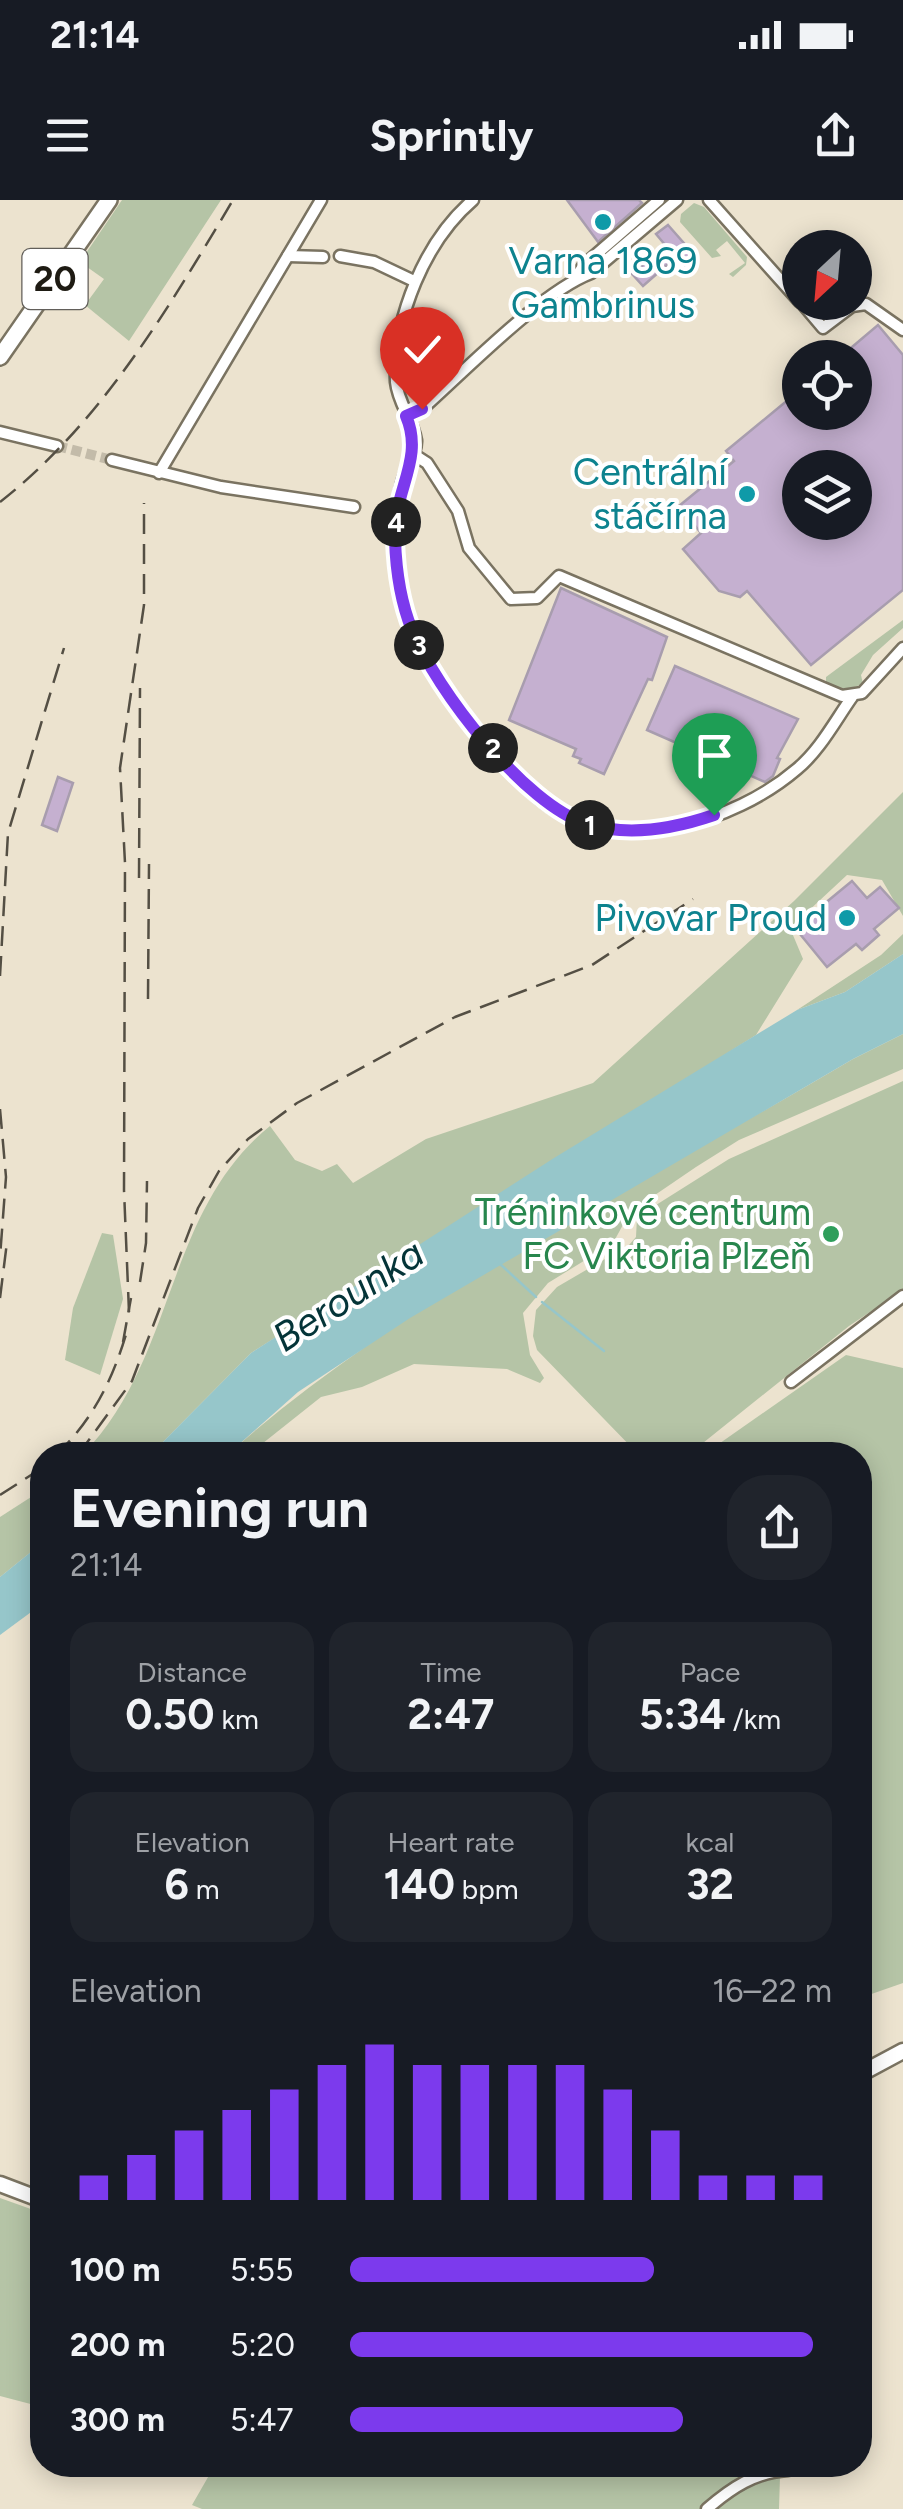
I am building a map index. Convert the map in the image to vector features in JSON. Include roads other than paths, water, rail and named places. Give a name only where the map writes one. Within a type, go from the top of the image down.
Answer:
[{"type":"main road","name":"20","points":[[0,357],[109,200]]},
{"type":"street","points":[[159,473],[321,200]]},
{"type":"street","points":[[473,200],[445,229],[414,281],[396,382],[416,440],[402,483],[394,537],[411,628],[430,666],[528,790],[549,807],[591,825],[639,831],[690,824],[756,800],[811,755],[852,697],[862,693],[903,648]]},
{"type":"street","points":[[406,416],[422,409],[575,279],[584,265],[656,204],[677,200]]},
{"type":"street","points":[[709,200],[782,282]]},
{"type":"street","points":[[288,256],[317,257]]},
{"type":"street","points":[[340,256],[374,262],[414,281]]},
{"type":"street","points":[[872,308],[903,330]]},
{"type":"street","points":[[0,432],[57,446]]},
{"type":"street","points":[[413,454],[428,464],[458,511],[470,548],[510,599],[537,598],[559,576],[852,697]]},
{"type":"street","points":[[112,460],[159,473],[354,507]]},
{"type":"street","points":[[791,1382],[903,1296]]},
{"type":"street","points":[[872,2068],[903,2051]]},
{"type":"street","points":[[0,2184],[30,2195]]},
{"type":"street","points":[[706,2509],[732,2488],[754,2477]]},
{"type":"water","name":"Berounka","points":[[903,954],[903,1034],[853,1059],[410,1318],[298,1392],[242,1442],[163,1442],[251,1353],[554,1158],[797,1010],[845,992]]},
{"type":"water","points":[[30,1553],[30,1613],[0,1635],[0,1577]]},
{"type":"waterway","points":[[499,1263],[536,1297]]},
{"type":"waterway","points":[[542,1302],[604,1351]]},
{"type":"tunnel","points":[[57,446],[112,460]]},
{"type":"railway","points":[[0,502],[70,437],[101,400],[157,323],[233,200]]},
{"type":"railway","points":[[129,1312],[124,1190],[125,863],[120,768],[144,605],[144,503]]},
{"type":"railway","points":[[0,976],[8,833],[64,648]]},
{"type":"railway","points":[[139,878],[140,688]]},
{"type":"railway","points":[[148,999],[149,864]]},
{"type":"railway","points":[[87,1442],[132,1381],[198,1208],[219,1171],[248,1139],[297,1103],[455,1017],[592,965],[693,899]]},
{"type":"railway","points":[[0,1109],[6,1177],[0,1257]]},
{"type":"railway","points":[[140,1282],[146,1243],[147,1181]]},
{"type":"railway","points":[[0,1298],[7,1242]]},
{"type":"railway","points":[[123,1342],[131,1298]]},
{"type":"railway","points":[[68,1442],[100,1398],[127,1331]]},
{"type":"railway","points":[[0,1495],[30,1476]]},
{"type":"place","name":"Varna 1869 Gambrinus","points":[[603,222]]},
{"type":"place","name":"Centrální stáčírna","points":[[747,494]]},
{"type":"place","name":"Pivovar Proud","points":[[847,918]]},
{"type":"place","name":"Tréninkové centrum FC Viktoria Plzeň","points":[[831,1234]]}]
